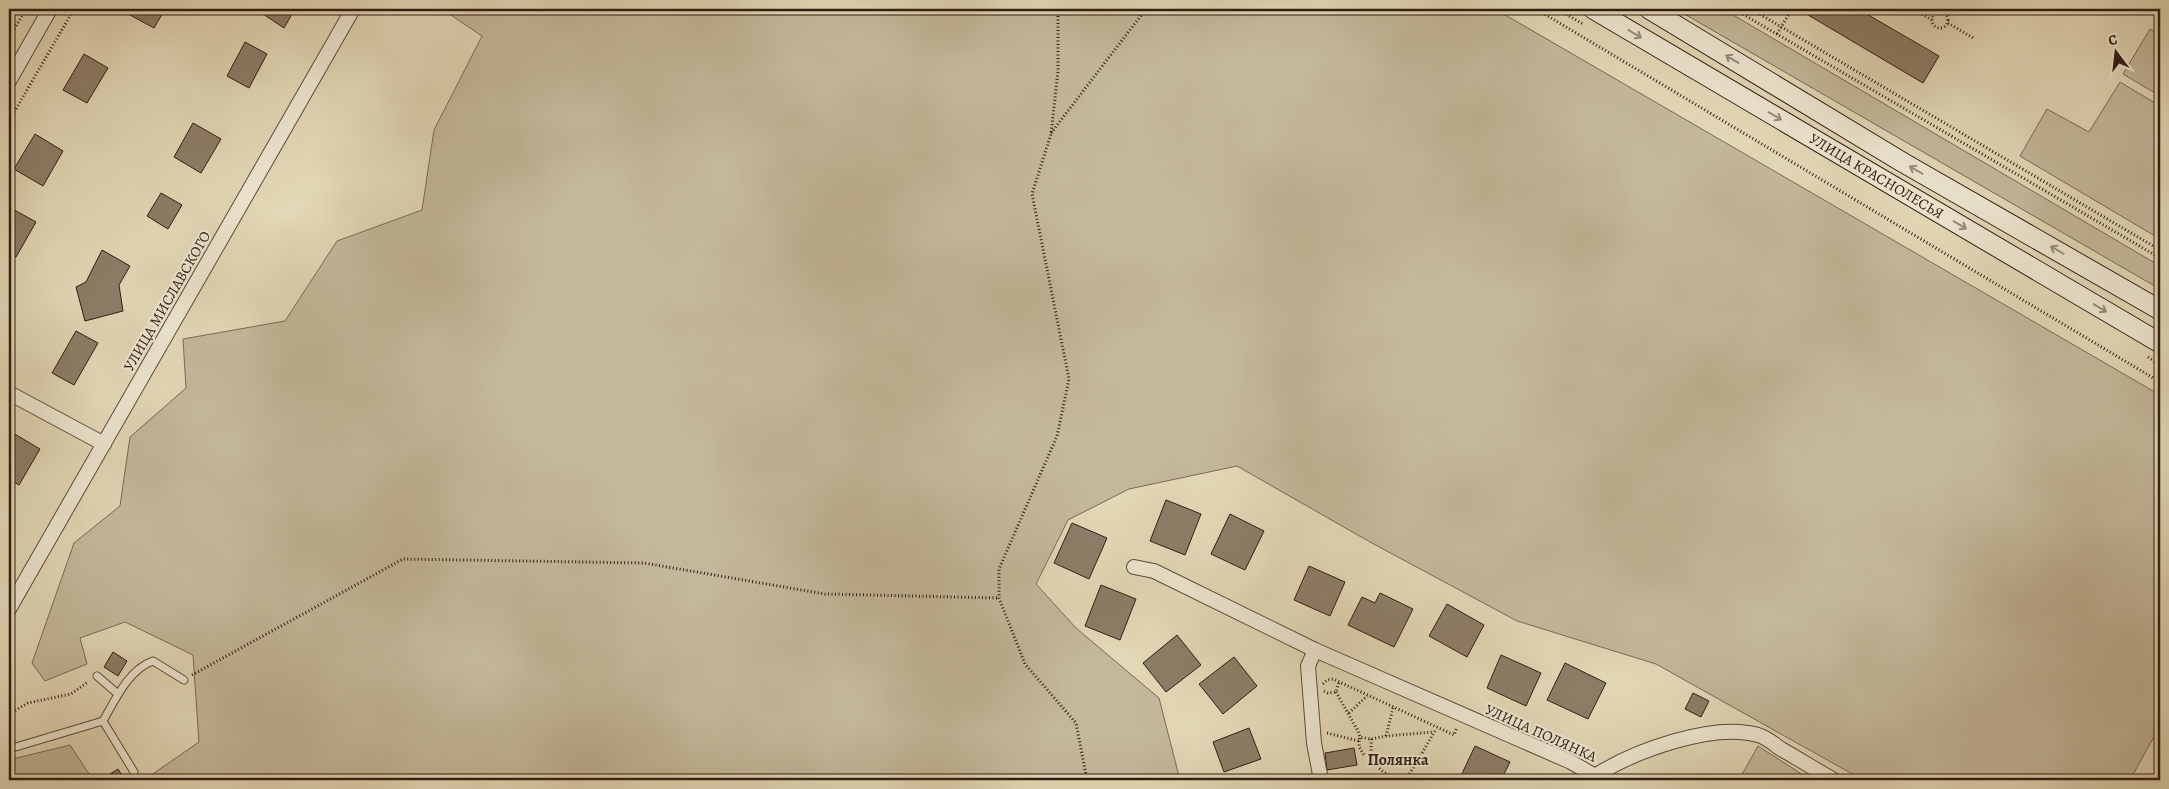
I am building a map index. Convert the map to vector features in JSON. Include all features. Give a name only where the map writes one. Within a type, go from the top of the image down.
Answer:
[{"type":"street","points":[[9,81],[50,9]]},
{"type":"street","name":"УЛИЦА МИСЛАВСКОГО","points":[[9,609],[353,9]]},
{"type":"street","name":"УЛИЦА КРАСНОЛЕСЬЯ","points":[[1593,9],[2160,343]]},
{"type":"street","name":"УЛИЦА КРАСНОЛЕСЬЯ","points":[[1656,10],[1902,162],[2160,310]]},
{"type":"street","points":[[9,393],[104,444]]},
{"type":"street","name":"УЛИЦА ПОЛЯНКА","points":[[1134,567],[1154,571],[1315,650],[1571,762],[1595,778],[1616,762],[1695,735],[1727,730],[1759,735],[1834,780]]},
{"type":"street","points":[[1315,650],[1308,666],[1314,742],[1321,780]]},
{"type":"lane","points":[[9,749],[103,721],[118,694],[143,664],[153,661],[184,680]]},
{"type":"lane","points":[[97,676],[118,694]]},
{"type":"lane","points":[[103,721],[134,772]]},
{"type":"path","points":[[9,38],[26,9]]},
{"type":"path","points":[[9,121],[74,9]]},
{"type":"path","points":[[1058,9],[1058,71],[1051,134],[1032,194],[1069,379],[1057,436],[999,569],[999,598],[1026,664],[1076,722],[1087,780]]},
{"type":"path","points":[[1051,134],[1146,9]]},
{"type":"path","points":[[1536,9],[2160,382]]},
{"type":"path","points":[[1734,9],[2160,258]]},
{"type":"path","points":[[1751,9],[2160,250]]},
{"type":"path","points":[[1777,34],[1792,9]]},
{"type":"path","points":[[1912,9],[1932,20],[1933,24],[1940,28],[1948,23]]},
{"type":"path","points":[[1941,9],[1948,16],[1948,23]]},
{"type":"path","points":[[1932,20],[1936,13],[1944,13],[1948,9]]},
{"type":"path","points":[[1948,23],[1975,39]]},
{"type":"path","points":[[184,680],[404,559],[644,563],[826,594],[999,598]]},
{"type":"path","points":[[9,714],[28,703],[71,694],[97,676]]},
{"type":"path","points":[[1324,700],[1323,684],[1327,680],[1333,679],[1338,683],[1454,735],[1460,715]]},
{"type":"path","points":[[1338,683],[1336,692],[1349,713],[1359,739],[1359,747],[1364,755],[1371,754]]},
{"type":"path","points":[[1324,691],[1328,693],[1336,692]]},
{"type":"path","points":[[1349,713],[1367,696]]},
{"type":"path","points":[[1386,736],[1393,708]]},
{"type":"path","points":[[1327,725],[1328,734],[1359,739],[1434,732]]},
{"type":"path","points":[[1371,739],[1371,754],[1381,771],[1391,777],[1407,779],[1436,727]]},
{"type":"shaded area","points":[[442,9],[1495,9],[2160,395],[2160,726],[2130,780],[1863,780],[1656,664],[1517,621],[1370,542],[1237,466],[1129,489],[1068,520],[1036,584],[1076,628],[1159,698],[1180,780],[144,780],[199,742],[193,655],[125,622],[80,638],[87,664],[45,681],[32,663],[74,543],[120,506],[130,437],[186,388],[183,339],[285,321],[337,241],[422,210],[434,130],[482,36]]},
{"type":"shaded area","points":[[1680,9],[1723,9],[2160,266],[2160,289],[1681,12]]},
{"type":"shaded area","points":[[2150,29],[2160,35],[2160,96],[2123,74]]},
{"type":"shaded area","points":[[2120,82],[2160,106],[2160,239],[2020,156],[2047,109],[2089,132]]},
{"type":"shaded area","points":[[70,745],[93,780],[11,780],[13,759]]},
{"type":"shaded area","points":[[1758,746],[1811,780],[1739,780]]},
{"type":"building","points":[[119,9],[165,9],[154,28]]},
{"type":"building","points":[[266,9],[295,9],[284,28],[263,14]]},
{"type":"building","points":[[1798,9],[1858,9],[1939,56],[1923,83]]},
{"type":"building","points":[[245,42],[267,54],[249,88],[227,76]]},
{"type":"building","points":[[84,54],[108,68],[87,103],[63,90]]},
{"type":"building","points":[[193,123],[221,139],[201,173],[174,157]]},
{"type":"building","points":[[35,134],[63,151],[43,186],[14,169]]},
{"type":"building","points":[[161,193],[182,205],[168,229],[147,216]]},
{"type":"building","points":[[9,207],[36,222],[16,257],[9,253]]},
{"type":"building","points":[[102,250],[130,266],[119,285],[123,311],[85,321],[76,287],[86,282]]},
{"type":"building","points":[[76,331],[98,343],[74,385],[52,373]]},
{"type":"building","points":[[13,433],[40,449],[19,485],[9,479],[9,440]]},
{"type":"building","points":[[1166,500],[1201,514],[1185,555],[1150,541]]},
{"type":"building","points":[[1230,514],[1264,531],[1245,570],[1211,554]]},
{"type":"building","points":[[1072,523],[1107,538],[1089,579],[1054,563]]},
{"type":"building","points":[[1309,566],[1345,582],[1330,616],[1294,600]]},
{"type":"building","points":[[1101,585],[1136,599],[1120,640],[1085,626]]},
{"type":"building","points":[[1380,593],[1413,609],[1394,647],[1348,625],[1362,597],[1375,603]]},
{"type":"building","points":[[1447,604],[1484,625],[1467,657],[1429,636]]},
{"type":"building","points":[[1177,635],[1201,665],[1166,692],[1143,663]]},
{"type":"building","points":[[113,652],[127,661],[118,676],[104,667]]},
{"type":"building","points":[[1501,655],[1541,673],[1526,706],[1487,688]]},
{"type":"building","points":[[1234,657],[1257,686],[1223,714],[1199,684]]},
{"type":"building","points":[[1565,663],[1606,683],[1588,719],[1547,700]]},
{"type":"building","points":[[1693,693],[1709,701],[1701,717],[1685,709]]},
{"type":"building","points":[[1249,728],[1261,759],[1224,772],[1213,742]]},
{"type":"building","points":[[1475,746],[1510,762],[1501,780],[1459,780]]},
{"type":"building","points":[[1354,748],[1357,765],[1327,770],[1325,753]]},
{"type":"building","points":[[118,769],[125,780],[109,780],[107,776]]},
{"type":"district","name":"Полянка","points":[[1398,759]]}]
